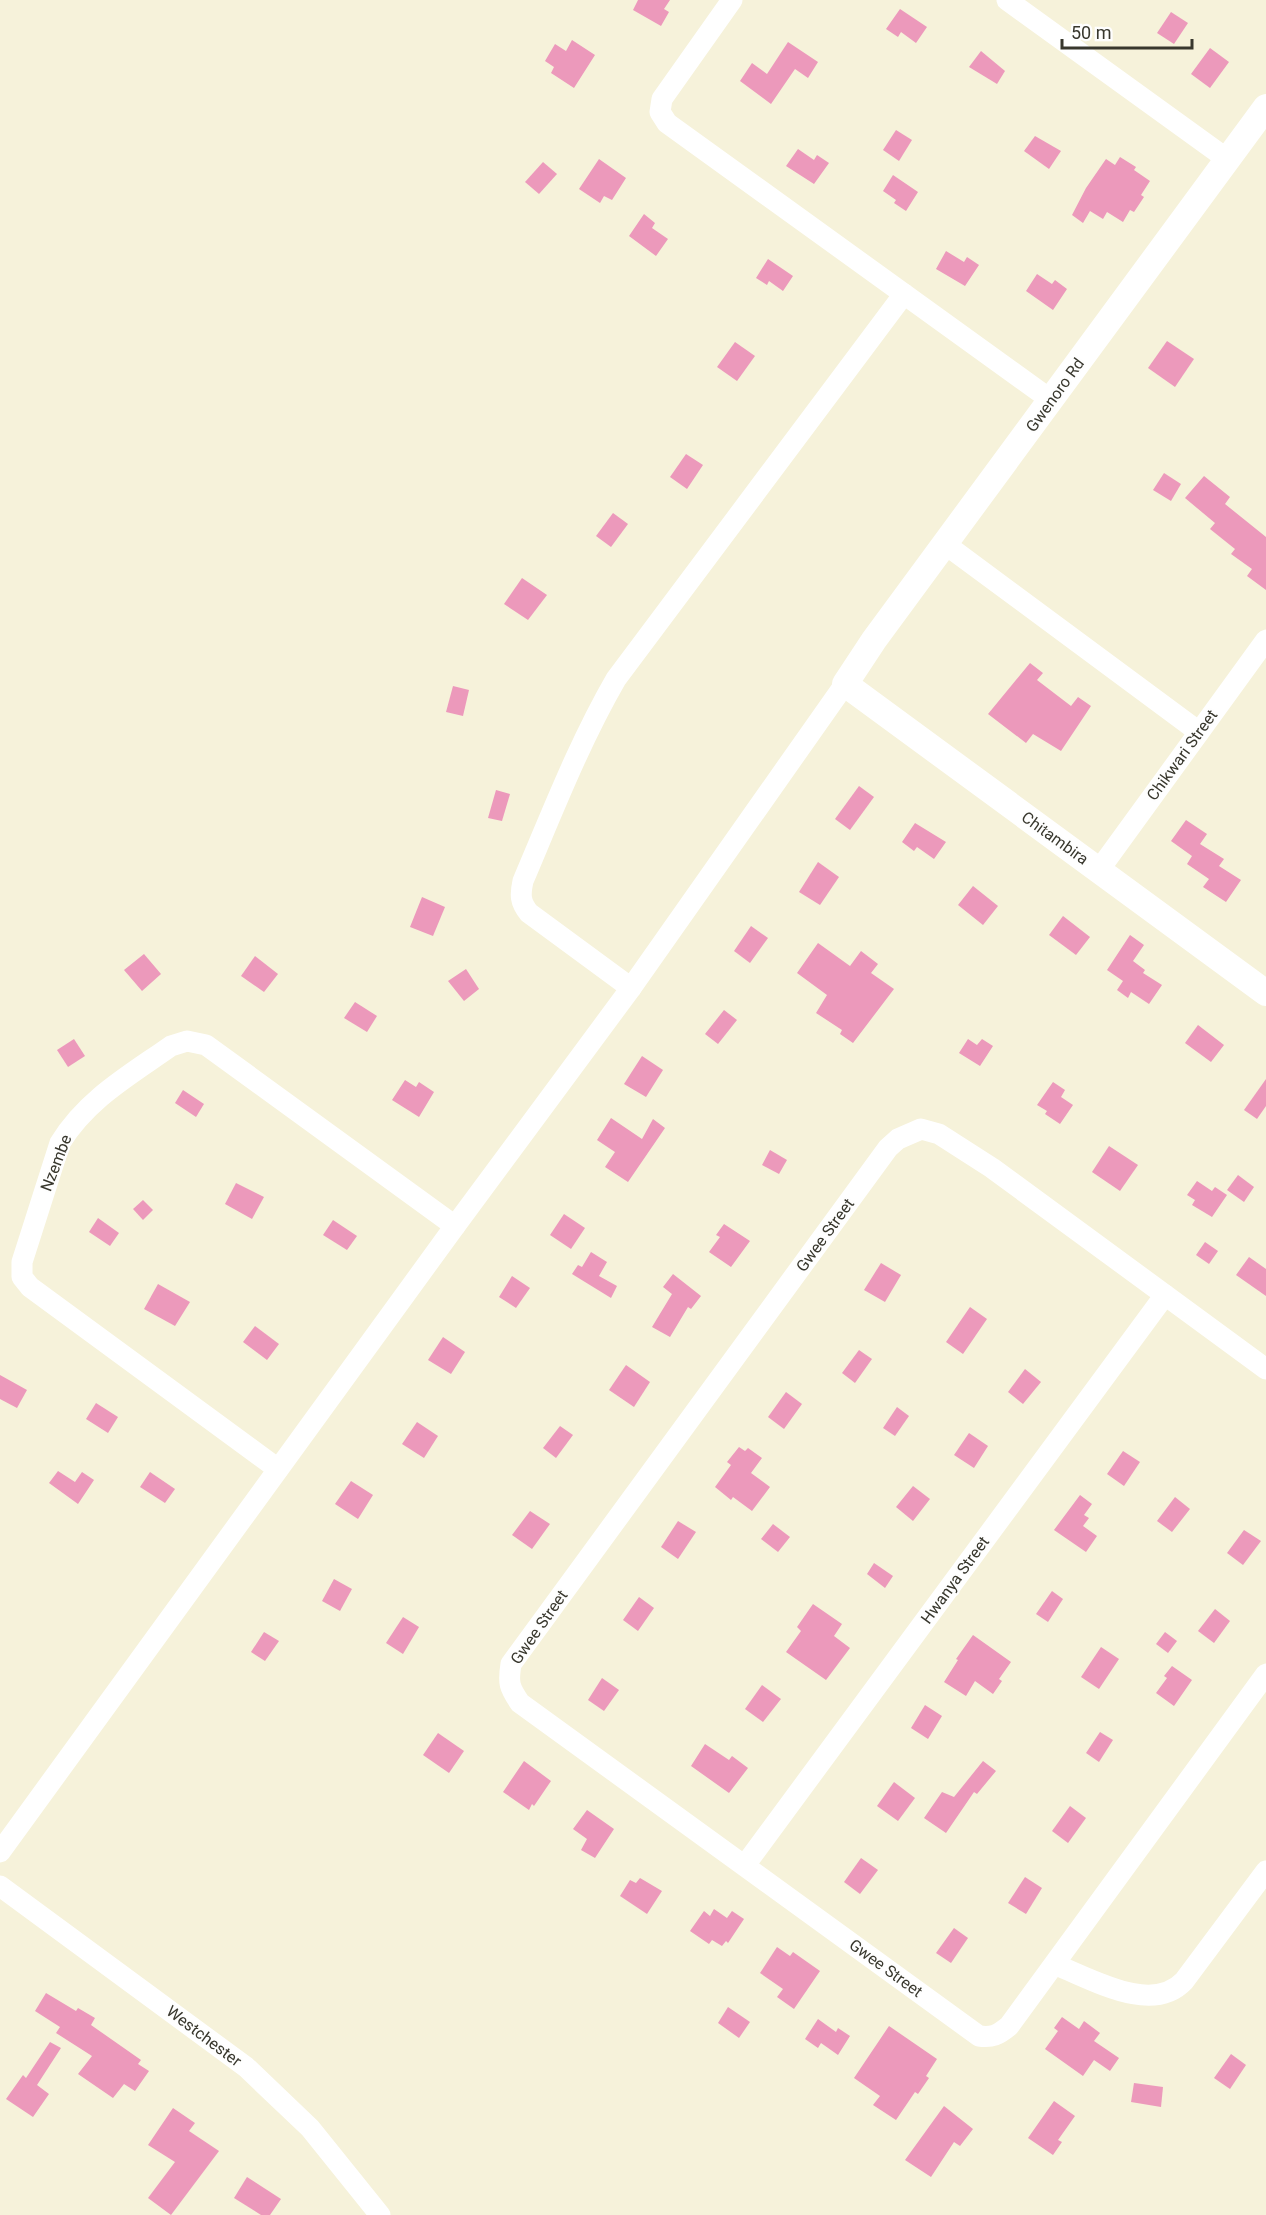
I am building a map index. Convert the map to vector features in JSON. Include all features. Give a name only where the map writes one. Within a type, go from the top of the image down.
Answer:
[{"type":"street","points":[[732,0],[662,99],[660,112],[668,123],[1051,400]]},
{"type":"street","points":[[1007,0],[1227,159]]},
{"type":"street","name":"Gwenoro Rd","points":[[845,684],[1266,106]]},
{"type":"street","points":[[631,988],[529,913],[523,906],[520,895],[523,881],[561,790],[603,701],[616,679],[904,294]]},
{"type":"street","points":[[945,544],[1199,732]]},
{"type":"street","name":"Chikwari Street","points":[[1099,870],[1266,640]]},
{"type":"street","points":[[0,1852],[631,988],[845,684]]},
{"type":"street","name":"Chitambira","points":[[845,684],[1266,993]]},
{"type":"street","name":"Nzembe","points":[[278,1469],[30,1287],[22,1277],[22,1262],[60,1143],[71,1125],[89,1106],[171,1046],[187,1041],[206,1045],[455,1226]]},
{"type":"street","name":"Gwee Street","points":[[1266,1370],[992,1168],[939,1134],[921,1129],[910,1133],[898,1139],[881,1158],[511,1664],[508,1679],[510,1690],[520,1703],[979,2036],[990,2038],[999,2035],[1009,2026],[1056,1965],[1266,1674]]},
{"type":"street","name":"Hwanya Street","points":[[745,1865],[1166,1295]]},
{"type":"street","points":[[1056,1965],[1131,1994],[1151,1996],[1177,1989],[1266,1871]]},
{"type":"street","name":"Westchester","points":[[0,1886],[246,2067],[310,2128],[380,2215]]},
{"type":"building","points":[[638,0],[670,0],[664,9],[669,12],[661,26],[633,10]]},
{"type":"building","points":[[900,9],[927,27],[916,43],[901,32],[898,37],[886,29]]},
{"type":"building","points":[[1171,12],[1188,23],[1174,44],[1157,33]]},
{"type":"building","points":[[572,40],[595,55],[574,88],[551,73],[554,67],[545,61],[555,44],[566,51]]},
{"type":"building","points":[[788,42],[818,62],[808,78],[795,69],[771,104],[740,81],[752,63],[767,74]]},
{"type":"building","points":[[1210,48],[1229,62],[1210,88],[1191,74]]},
{"type":"building","points":[[981,51],[1005,71],[997,84],[969,67]]},
{"type":"building","points":[[896,130],[912,140],[899,161],[883,150]]},
{"type":"building","points":[[1035,136],[1061,151],[1049,169],[1024,151]]},
{"type":"building","points":[[798,149],[814,160],[817,155],[829,163],[814,184],[786,166]]},
{"type":"building","points":[[1120,157],[1136,167],[1134,170],[1150,181],[1141,195],[1144,197],[1134,212],[1130,210],[1123,222],[1107,212],[1103,219],[1090,211],[1083,223],[1072,215],[1086,188],[1106,159],[1115,165]]},
{"type":"building","points":[[599,159],[626,178],[612,200],[604,196],[600,203],[579,189]]},
{"type":"building","points":[[543,162],[557,174],[539,194],[525,182]]},
{"type":"building","points":[[893,175],[918,192],[906,211],[894,203],[896,200],[883,191]]},
{"type":"building","points":[[644,214],[655,223],[652,228],[668,239],[656,256],[629,236]]},
{"type":"building","points":[[946,251],[964,262],[967,257],[979,265],[965,286],[936,269]]},
{"type":"building","points":[[768,259],[793,276],[783,291],[769,281],[767,285],[756,278]]},
{"type":"building","points":[[1037,274],[1052,284],[1055,280],[1067,289],[1053,310],[1026,291]]},
{"type":"building","points":[[1167,341],[1194,359],[1175,387],[1148,368]]},
{"type":"building","points":[[735,342],[755,356],[737,381],[717,367]]},
{"type":"building","points":[[686,454],[703,465],[687,489],[670,477]]},
{"type":"building","points":[[1164,473],[1181,484],[1171,501],[1153,490]]},
{"type":"building","points":[[1204,476],[1230,497],[1225,504],[1266,537],[1266,590],[1247,576],[1252,569],[1231,554],[1235,549],[1210,529],[1215,523],[1185,498]]},
{"type":"building","points":[[613,513],[628,524],[611,547],[596,536]]},
{"type":"building","points":[[522,578],[547,595],[528,620],[504,604]]},
{"type":"building","points":[[1030,663],[1043,673],[1037,680],[1071,706],[1078,697],[1091,706],[1061,751],[1033,734],[1026,743],[988,714]]},
{"type":"building","points":[[453,686],[469,690],[463,716],[446,712]]},
{"type":"building","points":[[859,786],[874,797],[850,830],[835,819]]},
{"type":"building","points":[[496,790],[510,794],[502,821],[488,818]]},
{"type":"building","points":[[1186,820],[1207,834],[1200,844],[1224,859],[1219,866],[1241,880],[1226,902],[1203,887],[1209,879],[1187,864],[1192,856],[1171,841]]},
{"type":"building","points":[[915,823],[946,842],[934,859],[917,847],[914,851],[902,842]]},
{"type":"building","points":[[818,862],[839,877],[820,905],[799,892]]},
{"type":"building","points":[[973,886],[998,906],[983,925],[958,905]]},
{"type":"building","points":[[422,897],[445,907],[433,936],[410,927]]},
{"type":"building","points":[[1063,916],[1090,937],[1076,955],[1049,935]]},
{"type":"building","points":[[751,926],[768,938],[750,963],[734,951]]},
{"type":"building","points":[[1130,935],[1144,945],[1133,961],[1145,970],[1143,973],[1162,985],[1149,1004],[1131,992],[1128,998],[1117,990],[1123,981],[1107,970]]},
{"type":"building","points":[[818,943],[850,966],[861,951],[878,964],[871,973],[894,989],[853,1043],[840,1034],[842,1030],[816,1013],[827,995],[797,973]]},
{"type":"building","points":[[144,954],[161,974],[142,991],[124,970]]},
{"type":"building","points":[[255,956],[278,974],[264,992],[241,976]]},
{"type":"building","points":[[466,969],[479,989],[464,1001],[448,981]]},
{"type":"building","points":[[355,1002],[377,1016],[367,1032],[344,1018]]},
{"type":"building","points":[[724,1010],[737,1020],[718,1044],[705,1034]]},
{"type":"building","points":[[1198,1025],[1224,1045],[1211,1062],[1185,1043]]},
{"type":"building","points":[[74,1039],[85,1056],[68,1067],[57,1050]]},
{"type":"building","points":[[968,1039],[977,1045],[982,1039],[993,1046],[980,1066],[959,1053]]},
{"type":"building","points":[[642,1056],[663,1070],[646,1097],[624,1084]]},
{"type":"building","points":[[1266,1079],[1266,1106],[1257,1119],[1244,1110]]},
{"type":"building","points":[[405,1080],[416,1087],[419,1082],[434,1092],[419,1117],[392,1100]]},
{"type":"building","points":[[1053,1082],[1065,1090],[1061,1097],[1073,1105],[1060,1124],[1045,1114],[1047,1111],[1037,1105]]},
{"type":"building","points":[[183,1090],[204,1104],[196,1117],[175,1103]]},
{"type":"building","points":[[611,1118],[642,1139],[653,1119],[665,1128],[628,1182],[605,1167],[615,1152],[597,1140]]},
{"type":"building","points":[[1109,1146],[1138,1165],[1120,1191],[1092,1172]]},
{"type":"building","points":[[770,1150],[787,1160],[779,1174],[762,1165]]},
{"type":"building","points":[[1238,1175],[1254,1187],[1244,1202],[1227,1190]]},
{"type":"building","points":[[1197,1181],[1212,1191],[1215,1187],[1227,1195],[1212,1217],[1192,1205],[1195,1200],[1187,1195]]},
{"type":"building","points":[[236,1183],[264,1197],[252,1219],[225,1204]]},
{"type":"building","points":[[143,1200],[153,1210],[143,1220],[133,1209]]},
{"type":"building","points":[[564,1214],[585,1228],[571,1249],[550,1235]]},
{"type":"building","points":[[98,1218],[119,1233],[110,1246],[89,1232]]},
{"type":"building","points":[[333,1220],[357,1236],[347,1250],[323,1235]]},
{"type":"building","points":[[724,1224],[750,1241],[731,1267],[709,1252],[720,1237],[716,1235]]},
{"type":"building","points":[[1205,1242],[1218,1251],[1209,1264],[1196,1255]]},
{"type":"building","points":[[591,1252],[607,1262],[599,1276],[617,1286],[611,1298],[572,1274],[578,1265],[582,1267]]},
{"type":"building","points":[[1249,1257],[1266,1269],[1266,1296],[1236,1275]]},
{"type":"building","points":[[881,1263],[901,1275],[885,1302],[864,1290]]},
{"type":"building","points":[[673,1274],[701,1296],[691,1309],[688,1307],[670,1337],[652,1327],[672,1294],[663,1287]]},
{"type":"building","points":[[512,1276],[530,1288],[516,1308],[499,1297]]},
{"type":"building","points":[[158,1284],[190,1302],[175,1326],[144,1309]]},
{"type":"building","points":[[970,1307],[987,1319],[963,1354],[946,1342]]},
{"type":"building","points":[[255,1326],[279,1344],[267,1360],[243,1342]]},
{"type":"building","points":[[443,1337],[465,1352],[451,1374],[428,1360]]},
{"type":"building","points":[[859,1350],[872,1359],[855,1383],[842,1373]]},
{"type":"building","points":[[626,1365],[650,1382],[634,1407],[609,1390]]},
{"type":"building","points":[[1025,1369],[1041,1382],[1023,1404],[1008,1392]]},
{"type":"building","points":[[0,1375],[27,1390],[17,1408],[0,1399]]},
{"type":"building","points":[[786,1392],[802,1404],[784,1429],[768,1417]]},
{"type":"building","points":[[96,1403],[118,1417],[108,1433],[86,1419]]},
{"type":"building","points":[[897,1407],[909,1416],[895,1436],[883,1428]]},
{"type":"building","points":[[417,1422],[438,1436],[424,1458],[402,1444]]},
{"type":"building","points":[[560,1426],[573,1435],[556,1458],[543,1448]]},
{"type":"building","points":[[969,1433],[988,1446],[974,1468],[954,1455]]},
{"type":"building","points":[[739,1447],[745,1451],[748,1448],[762,1458],[751,1473],[770,1487],[752,1511],[733,1497],[731,1500],[715,1487],[731,1465],[727,1462]]},
{"type":"building","points":[[1123,1451],[1140,1462],[1124,1486],[1107,1474]]},
{"type":"building","points":[[58,1471],[75,1482],[82,1472],[94,1480],[78,1504],[49,1483]]},
{"type":"building","points":[[150,1472],[175,1489],[165,1503],[140,1487]]},
{"type":"building","points":[[351,1481],[373,1495],[358,1519],[335,1504]]},
{"type":"building","points":[[913,1486],[930,1499],[913,1521],[896,1507]]},
{"type":"building","points":[[1080,1495],[1092,1504],[1084,1515],[1089,1518],[1083,1526],[1097,1536],[1086,1552],[1054,1530]]},
{"type":"building","points":[[1175,1497],[1190,1509],[1172,1532],[1157,1521]]},
{"type":"building","points":[[530,1511],[550,1524],[532,1549],[512,1535]]},
{"type":"building","points":[[678,1521],[696,1532],[678,1559],[661,1547]]},
{"type":"building","points":[[773,1524],[790,1537],[778,1552],[761,1539]]},
{"type":"building","points":[[1244,1530],[1261,1541],[1243,1565],[1227,1553]]},
{"type":"building","points":[[874,1563],[893,1576],[885,1588],[867,1574]]},
{"type":"building","points":[[334,1579],[352,1589],[340,1611],[322,1601]]},
{"type":"building","points":[[1052,1591],[1063,1599],[1048,1622],[1036,1614]]},
{"type":"building","points":[[639,1597],[654,1608],[638,1631],[623,1620]]},
{"type":"building","points":[[813,1604],[842,1624],[834,1636],[850,1648],[826,1680],[786,1652],[801,1631],[797,1627]]},
{"type":"building","points":[[1215,1609],[1230,1621],[1214,1643],[1198,1631]]},
{"type":"building","points":[[403,1617],[419,1627],[403,1654],[386,1643]]},
{"type":"building","points":[[264,1632],[279,1641],[265,1661],[251,1652]]},
{"type":"building","points":[[1165,1632],[1177,1641],[1168,1653],[1156,1644]]},
{"type":"building","points":[[973,1635],[1011,1662],[999,1679],[1002,1681],[993,1694],[975,1681],[966,1696],[944,1682],[958,1660],[956,1659]]},
{"type":"building","points":[[1101,1647],[1119,1659],[1099,1689],[1081,1677]]},
{"type":"building","points":[[1172,1666],[1192,1680],[1174,1706],[1156,1693],[1167,1678],[1164,1676]]},
{"type":"building","points":[[602,1678],[619,1690],[604,1711],[588,1700]]},
{"type":"building","points":[[762,1685],[781,1699],[763,1722],[745,1709]]},
{"type":"building","points":[[925,1705],[942,1716],[928,1739],[911,1728]]},
{"type":"building","points":[[1100,1732],[1113,1740],[1099,1762],[1086,1753]]},
{"type":"building","points":[[438,1733],[464,1751],[449,1773],[423,1755]]},
{"type":"building","points":[[705,1744],[729,1760],[732,1756],[748,1768],[729,1793],[691,1766]]},
{"type":"building","points":[[524,1761],[551,1781],[529,1810],[503,1792]]},
{"type":"building","points":[[983,1761],[996,1771],[977,1794],[974,1792],[946,1833],[924,1818],[942,1792],[954,1797]]},
{"type":"building","points":[[894,1782],[915,1798],[898,1821],[877,1806]]},
{"type":"building","points":[[1070,1806],[1086,1818],[1068,1843],[1052,1831]]},
{"type":"building","points":[[587,1810],[614,1829],[595,1858],[581,1850],[587,1839],[573,1829]]},
{"type":"building","points":[[861,1858],[878,1870],[860,1894],[844,1882]]},
{"type":"building","points":[[1025,1877],[1042,1888],[1026,1914],[1008,1903]]},
{"type":"building","points":[[640,1878],[662,1891],[647,1914],[620,1896],[630,1880],[636,1883]]},
{"type":"building","points":[[714,1909],[727,1918],[732,1911],[744,1919],[728,1943],[726,1941],[722,1946],[712,1940],[709,1944],[690,1931],[704,1911],[710,1916]]},
{"type":"building","points":[[954,1928],[968,1938],[951,1963],[936,1953]]},
{"type":"building","points":[[777,1947],[790,1956],[793,1952],[820,1971],[794,2009],[777,1997],[783,1989],[760,1973]]},
{"type":"building","points":[[46,1993],[76,2011],[78,2008],[95,2018],[91,2025],[141,2060],[138,2064],[149,2071],[135,2091],[124,2084],[113,2098],[78,2074],[92,2056],[56,2033],[60,2027],[35,2011]]},
{"type":"building","points":[[728,2007],[750,2022],[739,2038],[718,2023]]},
{"type":"building","points":[[1062,2017],[1079,2029],[1084,2021],[1100,2033],[1094,2041],[1119,2058],[1110,2071],[1094,2060],[1083,2076],[1045,2049],[1058,2031],[1054,2028]]},
{"type":"building","points":[[818,2019],[836,2032],[838,2028],[850,2036],[838,2055],[821,2043],[818,2048],[805,2039]]},
{"type":"building","points":[[889,2026],[937,2059],[926,2076],[929,2078],[918,2094],[915,2092],[896,2120],[873,2105],[880,2096],[854,2078]]},
{"type":"building","points":[[50,2042],[61,2048],[37,2085],[49,2094],[33,2117],[6,2099],[23,2075],[26,2078]]},
{"type":"building","points":[[1231,2054],[1246,2065],[1230,2089],[1214,2078]]},
{"type":"building","points":[[1134,2083],[1163,2087],[1161,2107],[1131,2102]]},
{"type":"building","points":[[1054,2101],[1075,2116],[1058,2140],[1062,2142],[1053,2155],[1028,2138]]},
{"type":"building","points":[[944,2106],[973,2129],[960,2146],[954,2142],[931,2177],[905,2160]]},
{"type":"building","points":[[173,2108],[195,2123],[189,2131],[219,2151],[171,2215],[148,2198],[175,2162],[148,2145]]},
{"type":"building","points":[[247,2177],[281,2199],[270,2215],[261,2215],[234,2198]]}]
